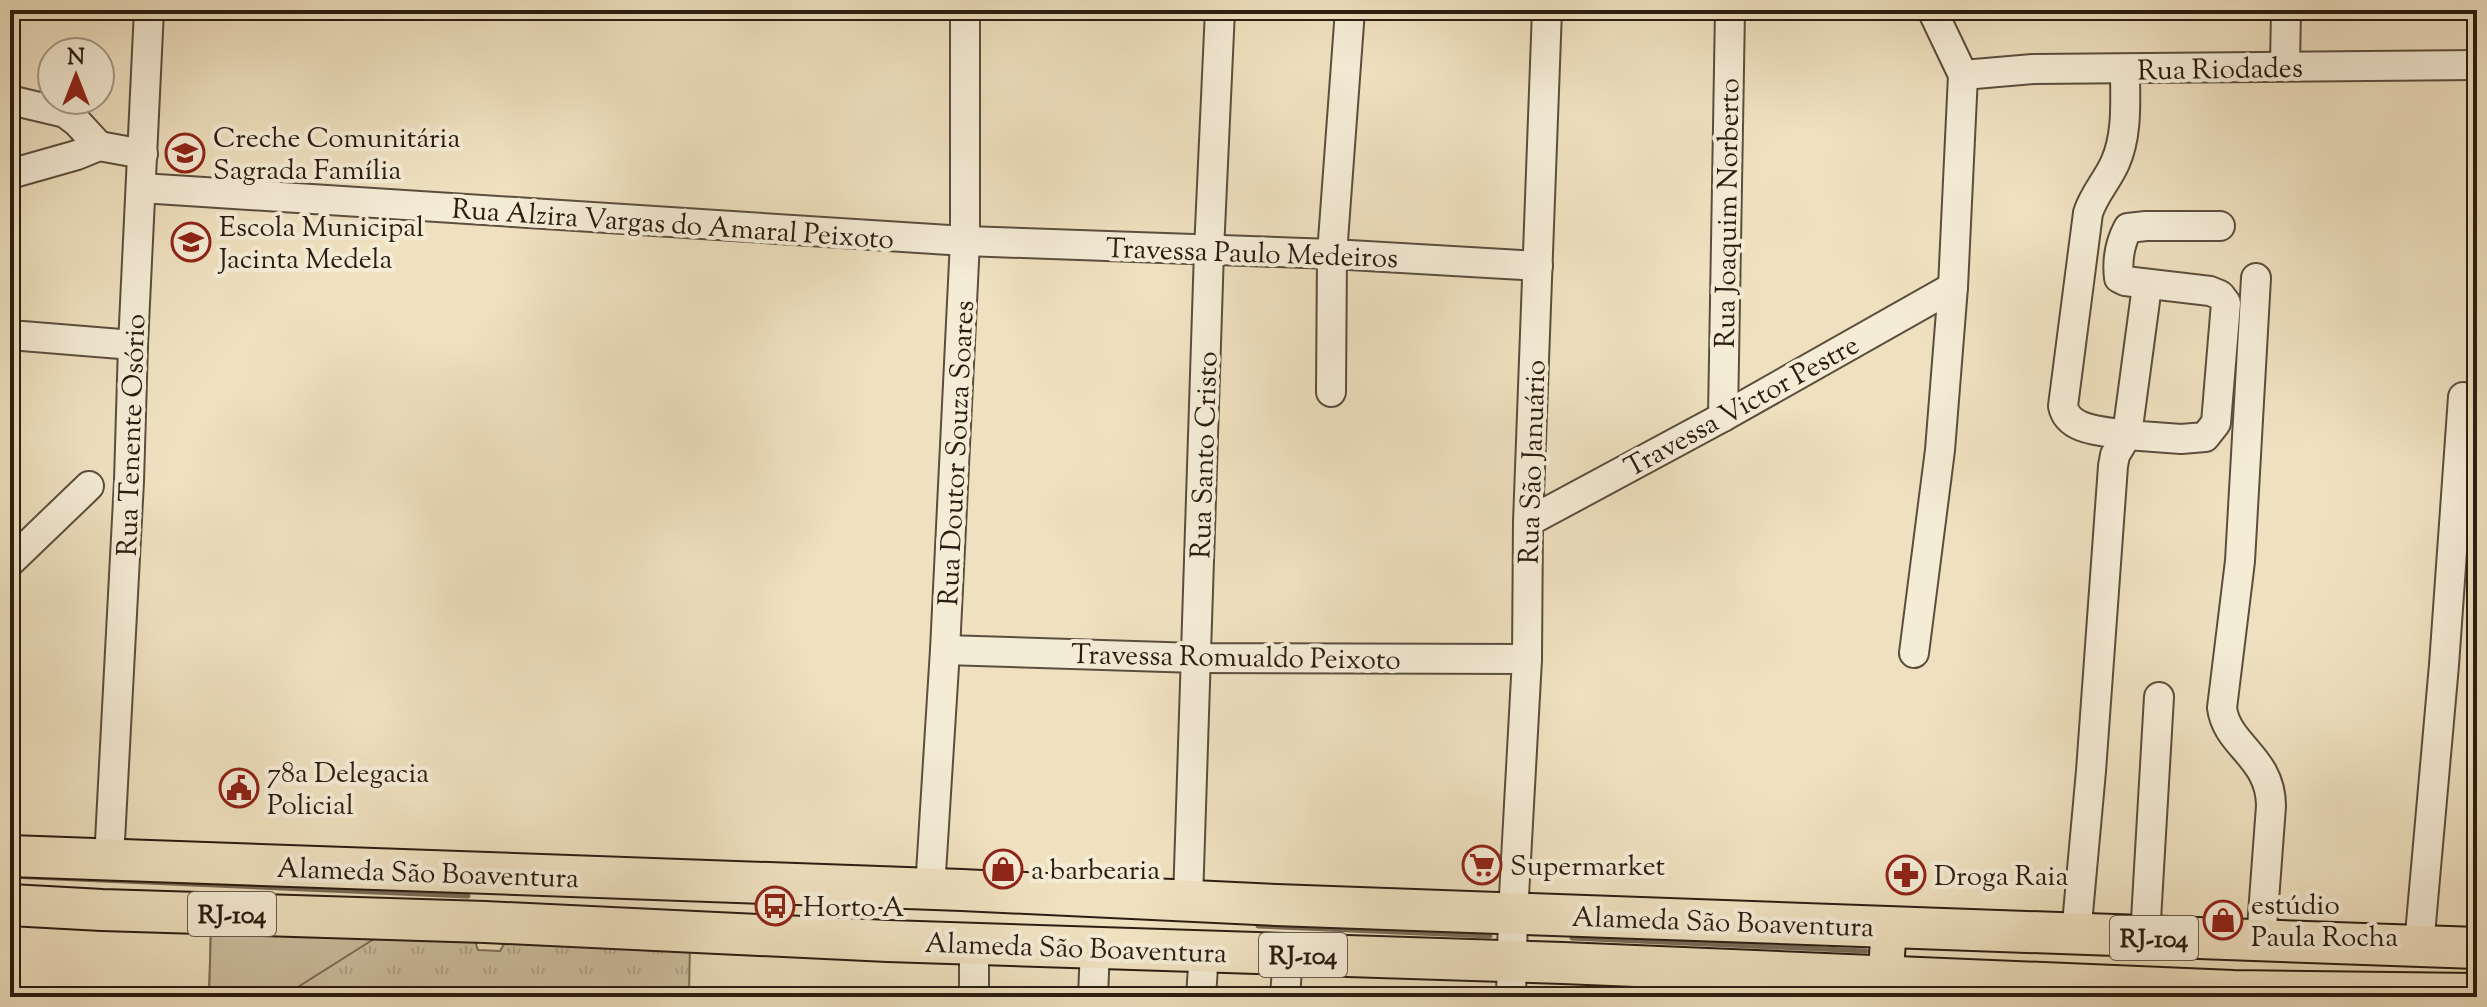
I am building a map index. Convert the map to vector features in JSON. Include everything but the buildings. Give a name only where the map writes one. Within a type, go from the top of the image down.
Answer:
[{"type":"highway","name":"Alameda São Boaventura","points":[[10,856],[2477,948]]},
{"type":"highway","name":"Alameda São Boaventura","points":[[10,905],[1288,954],[1511,980],[2477,994]]},
{"type":"main road","points":[[1885,986],[1889,927]]},
{"type":"street","name":"Rua Tenente Osório","points":[[109,860],[149,10]]},
{"type":"street","name":"Rua Santo Cristo","points":[[1188,900],[1220,10]]},
{"type":"street","points":[[1331,392],[1332,254],[1350,10]]},
{"type":"street","name":"Rua São Januário","points":[[1511,980],[1527,659],[1528,522],[1547,10]]},
{"type":"street","name":"Rua Joaquim Norberto","points":[[1723,417],[1730,10]]},
{"type":"street","points":[[1914,653],[1940,450],[1953,287],[1963,75],[1932,10]]},
{"type":"street","points":[[2285,66],[2286,10]]},
{"type":"street","name":"Rua Doutor Souza Soares","points":[[930,889],[965,241],[965,15]]},
{"type":"street","name":"Rua Riodades","points":[[1963,75],[2033,69],[2477,65]]},
{"type":"street","points":[[2125,69],[2124,129],[2117,160],[2096,192],[2088,213],[2063,406],[2067,418],[2081,426],[2127,435],[2181,439],[2205,437],[2216,423],[2226,303],[2220,295],[2210,291],[2147,286],[2119,278],[2121,240],[2128,228],[2220,226]]},
{"type":"street","points":[[10,100],[65,113],[99,146]]},
{"type":"street","points":[[10,174],[99,146],[143,154]]},
{"type":"street","name":"Rua Alzira Vargas do Amaral Peixoto","points":[[141,188],[965,241]]},
{"type":"street","name":"Travessa Paulo Medeiros","points":[[965,241],[1332,254],[1538,266]]},
{"type":"street","points":[[2256,278],[2240,561],[2222,708],[2227,725],[2262,768],[2269,788],[2271,806],[2261,941]]},
{"type":"street","points":[[2076,935],[2113,466],[2115,455],[2127,435],[2147,286]]},
{"type":"street","name":"Travessa Victor Pestre","points":[[1528,522],[1723,417],[1953,287]]},
{"type":"street","points":[[10,335],[133,345]]},
{"type":"street","points":[[2419,946],[2444,665],[2463,397]]},
{"type":"street","points":[[10,562],[89,486]]},
{"type":"street","name":"Travessa Romualdo Peixoto","points":[[945,650],[1197,658],[1527,659]]},
{"type":"street","points":[[2145,937],[2159,697]]},
{"type":"street","points":[[974,942],[974,997]]},
{"type":"street","points":[[1093,997],[1095,948]]},
{"type":"street","points":[[1201,997],[1204,951]]},
{"type":"street","points":[[1285,997],[1288,954]]},
{"type":"green space","points":[[211,928],[472,933],[478,950],[500,951],[510,934],[690,941],[689,997],[209,997]]},
{"type":"green space","points":[[211,928],[385,932],[282,997],[209,997]]},
{"type":"waterway","points":[[10,876],[468,896]]},
{"type":"waterway","points":[[1258,926],[1490,936]]},
{"type":"waterway","points":[[1572,938],[1866,951]]},
{"type":"place","name":"Creche Comunitária Sagrada Família","points":[[185,153]]},
{"type":"place","name":"Escola Municipal Jacinta Medela","points":[[191,242]]},
{"type":"place","name":"78a Delegacia Policial","points":[[239,788]]},
{"type":"place","name":"Supermarket","points":[[1482,865]]},
{"type":"place","name":"a barbearia","points":[[1003,869]]},
{"type":"place","name":"Droga Raia","points":[[1906,875]]},
{"type":"place","name":"Horto A","points":[[775,906]]},
{"type":"place","name":"estúdio Paula Rocha","points":[[2223,920]]}]
